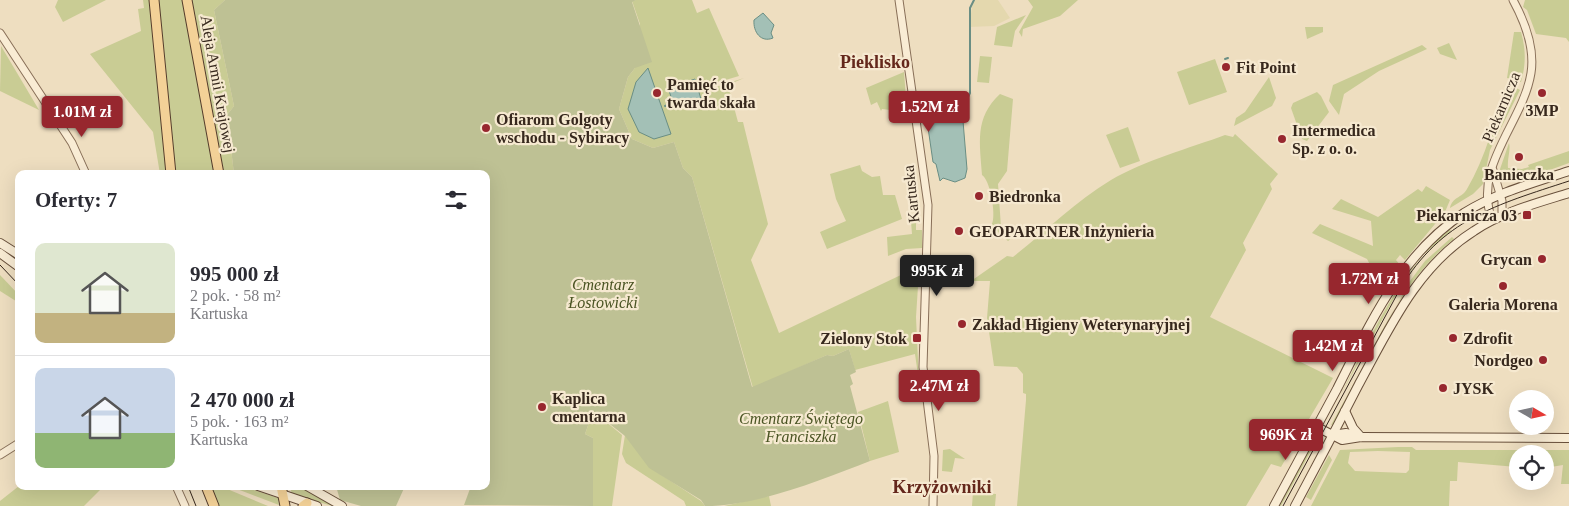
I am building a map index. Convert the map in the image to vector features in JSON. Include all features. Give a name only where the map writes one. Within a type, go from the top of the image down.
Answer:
[{"type":"main road","points":[[154,0],[171,170]]},
{"type":"main road","name":"Aleja Armii Krajowej","points":[[187,0],[218,170]]},
{"type":"main road","points":[[1274,506],[1388,293],[1402,272],[1424,246],[1470,210],[1501,195],[1569,171]]},
{"type":"main road","points":[[1295,506],[1390,326],[1417,283],[1435,261],[1453,246],[1492,220],[1569,193]]},
{"type":"main road","points":[[0,243],[15,252]]},
{"type":"main road","points":[[0,253],[15,264]]},
{"type":"main road","points":[[1345,411],[1353,428],[1362,437]]},
{"type":"main road","points":[[1317,427],[1332,435],[1346,433],[1362,437],[1569,438]]},
{"type":"main road","points":[[208,490],[214,506]]},
{"type":"main road","points":[[314,490],[342,506]]},
{"type":"main road","points":[[282,491],[305,504],[317,506]]},
{"type":"main road","points":[[282,491],[285,506]]},
{"type":"street","name":"Kartuska","points":[[899,0],[929,210],[923,367],[934,456],[933,506]]},
{"type":"street","name":"Piekarnicza","points":[[1492,220],[1488,201],[1493,167],[1503,137],[1526,89],[1532,71],[1530,42],[1513,0]]},
{"type":"street","points":[[0,33],[72,144],[84,170]]},
{"type":"street","name":"Piekarnicza","points":[[1493,167],[1501,195],[1502,216]]},
{"type":"street","points":[[0,455],[15,446]]},
{"type":"street","points":[[178,490],[185,506]]},
{"type":"shaded area","points":[[973,0],[998,0],[1010,18],[994,26],[969,27]]},
{"type":"green space","points":[[58,0],[106,0],[63,22],[55,7]]},
{"type":"green space","points":[[143,0],[149,0],[167,170],[159,170],[153,132],[90,54],[141,31],[138,9],[144,8]]},
{"type":"green space","points":[[157,0],[184,0],[215,170],[175,170]]},
{"type":"green space","points":[[191,0],[225,0],[214,10],[234,106],[227,115],[234,170],[223,170]]},
{"type":"green space","name":"Cmentarz Łostowicki","points":[[225,0],[636,0],[632,2],[652,62],[635,68],[628,77],[619,109],[632,139],[653,148],[674,142],[683,168],[692,177],[752,387],[827,355],[833,356],[849,349],[856,372],[850,375],[853,384],[850,386],[870,461],[769,497],[726,505],[705,506],[701,500],[649,468],[625,436],[593,411],[585,434],[593,438],[593,506],[464,505],[470,490],[490,490],[490,170],[234,170],[227,115],[234,106],[214,10]]},
{"type":"green space","points":[[692,0],[697,13],[709,8],[739,76],[712,84],[713,88],[744,78],[728,85],[738,122],[743,122],[768,224],[751,260],[779,333],[903,274],[919,271],[916,317],[919,382],[915,354],[855,370],[849,349],[833,356],[827,355],[753,388],[692,177],[683,168],[674,142],[653,148],[632,139],[619,109],[628,77],[635,68],[640,24],[632,1]]},
{"type":"green space","points":[[1028,0],[1078,0],[1060,16],[1023,29],[1022,37],[1019,32],[1033,7]]},
{"type":"green space","points":[[1525,0],[1569,0],[1569,42],[1566,38],[1536,34],[1527,10],[1523,7]]},
{"type":"green space","points":[[1026,15],[1015,31],[1012,47],[994,45],[997,27]]},
{"type":"green space","points":[[1305,27],[1323,27],[1323,32],[1307,39]]},
{"type":"green space","points":[[1514,32],[1521,32],[1524,45],[1525,63],[1521,82],[1507,78]]},
{"type":"green space","points":[[1449,43],[1457,60],[1440,54],[1437,48]]},
{"type":"green space","points":[[1422,45],[1427,49],[1379,71],[1344,94],[1339,115],[1329,101],[1333,85]]},
{"type":"green space","points":[[1,46],[39,110],[0,91]]},
{"type":"green space","points":[[980,56],[992,57],[989,83],[977,82]]},
{"type":"green space","points":[[1215,59],[1227,92],[1189,105],[1177,72]]},
{"type":"green space","points":[[904,72],[907,112],[882,109],[881,111],[877,102],[871,105],[866,88]]},
{"type":"green space","points":[[1269,77],[1276,98],[1272,106],[1234,126],[1236,118],[1245,112]]},
{"type":"green space","points":[[1507,83],[1520,90],[1490,150],[1483,184],[1473,194],[1450,208],[1451,204],[1467,189],[1480,164]]},
{"type":"green space","points":[[1317,92],[1329,112],[1307,141],[1302,139],[1291,108],[1293,103]]},
{"type":"green space","points":[[1000,94],[1013,99],[1007,171],[998,184],[1001,227],[1006,225],[1012,238],[1008,241],[997,231],[986,238],[992,222],[993,209],[990,189],[982,175],[980,152],[982,122],[986,112]]},
{"type":"green space","points":[[1128,127],[1140,161],[1120,168],[1106,135]]},
{"type":"green space","points":[[1235,134],[1278,174],[1270,184],[1272,189],[1243,243],[1246,250],[1210,317],[1333,378],[1281,467],[1271,464],[1246,506],[1017,506],[1026,400],[1026,394],[1023,393],[1023,374],[1017,367],[994,366],[987,318],[990,281],[971,281],[1007,256],[1013,257],[1073,207],[1111,180],[1167,155],[1225,135],[1233,137]]},
{"type":"green space","points":[[1509,143],[1508,168],[1522,169],[1529,167],[1528,165],[1569,151],[1569,163],[1547,171],[1501,180],[1499,172]]},
{"type":"green space","points":[[860,165],[862,171],[872,177],[880,176],[883,195],[895,195],[902,219],[827,249],[820,232],[846,221],[836,199],[830,174]]},
{"type":"green space","points":[[1426,186],[1450,200],[1445,212],[1405,260],[1400,255],[1396,260],[1400,265],[1384,284],[1375,274],[1367,259],[1312,233],[1320,224],[1373,246],[1371,221],[1332,209],[1341,199],[1378,217],[1418,189],[1422,192]]},
{"type":"green space","points":[[911,222],[916,222],[916,230],[922,230],[922,248],[906,249],[888,256],[887,237],[912,234]]},
{"type":"green space","points":[[1449,228],[1451,231],[1424,255],[1431,246]]},
{"type":"green space","points":[[1452,237],[1454,239],[1434,257],[1416,278],[1394,311],[1410,281],[1425,261]]},
{"type":"green space","points":[[1422,257],[1403,282],[1340,396],[1387,307],[1400,285]]},
{"type":"green space","points":[[0,275],[15,291],[15,300],[0,291]]},
{"type":"green space","points":[[1394,311],[1369,357],[1386,324]]},
{"type":"green space","points":[[1369,357],[1335,424],[1331,425]]},
{"type":"green space","points":[[888,401],[899,452],[870,461],[858,412]]},
{"type":"green space","points":[[593,411],[622,435],[612,506],[593,506],[593,438],[585,434]]},
{"type":"green space","points":[[625,435],[654,470],[701,501],[705,506],[686,506],[684,501],[626,463],[622,454]]},
{"type":"green space","points":[[1311,445],[1313,447],[1281,506],[1278,506]]},
{"type":"green space","points":[[1412,447],[1416,450],[1509,450],[1509,466],[1458,462],[1457,481],[1450,481],[1449,506],[1311,506],[1340,450]],"holes":[[[1350,452],[1410,452],[1409,470],[1406,473],[1355,471],[1348,463]]]},
{"type":"green space","points":[[950,449],[965,459],[955,458],[952,472],[942,471],[943,450]]},
{"type":"green space","points":[[1554,450],[1569,450],[1569,484],[1561,484],[1563,465],[1554,466]]},
{"type":"green space","points":[[1329,455],[1332,460],[1311,500],[1306,497]]},
{"type":"green space","points":[[15,489],[100,490],[84,506],[0,506],[0,501]]},
{"type":"green space","points":[[211,490],[230,490],[268,506],[217,506]]},
{"type":"green space","points":[[240,490],[254,490],[278,498],[279,505]]},
{"type":"green space","points":[[291,490],[305,490],[333,506],[292,495]]},
{"type":"green space","points":[[337,490],[403,490],[396,506],[361,506],[340,500]]},
{"type":"green space","points":[[973,492],[996,494],[995,506],[972,506]]},
{"type":"green space","points":[[769,496],[771,506],[724,506]]},
{"type":"water","points":[[763,13],[774,25],[771,33],[773,38],[761,38],[756,32],[754,20]]},
{"type":"water","points":[[648,68],[671,134],[654,139],[639,132],[628,109],[636,82]]},
{"type":"water","points":[[695,79],[701,99],[675,108],[668,88]]},
{"type":"water","points":[[935,97],[943,103],[962,109],[967,169],[965,178],[955,182],[943,178],[940,181],[936,164],[933,162],[924,100]]},
{"type":"waterway","points":[[962,109],[970,93],[970,8],[974,0]]},
{"type":"waterway","points":[[665,106],[673,103]]},
{"type":"tram line","points":[[1283,506],[1400,289],[1416,265],[1453,230],[1473,218],[1518,198],[1569,181]]},
{"type":"tram line","points":[[0,265],[15,281]]},
{"type":"tram line","points":[[190,490],[196,506]]},
{"type":"place","name":"Fit Point","points":[[1226,67]]},
{"type":"place","name":"Pamięć to twarda skała","points":[[657,93]]},
{"type":"place","name":"3MP","points":[[1542,93]]},
{"type":"place","name":"Ofiarom Golgoty wschodu - Sybiracy","points":[[486,128]]},
{"type":"place","name":"Intermedica Sp. z o. o.","points":[[1282,139]]},
{"type":"place","name":"Banieczka","points":[[1519,157]]},
{"type":"place","name":"Biedronka","points":[[979,196]]},
{"type":"place","name":"Piekarnicza 03","points":[[1527,215]]},
{"type":"place","name":"GEOPARTNER Inżynieria","points":[[959,231]]},
{"type":"place","name":"Grycan","points":[[1542,259]]},
{"type":"place","name":"Galeria Morena","points":[[1503,286]]},
{"type":"place","name":"Zakład Higieny Weterynaryjnej","points":[[962,324]]},
{"type":"place","name":"Zielony Stok","points":[[917,338]]},
{"type":"place","name":"Zdrofit","points":[[1453,338]]},
{"type":"place","name":"Nordgeo","points":[[1543,360]]},
{"type":"place","name":"JYSK","points":[[1443,388]]},
{"type":"place","name":"Kaplica cmentarna","points":[[542,407]]},
{"type":"district","name":"Pieklisko","points":[[875,62]]},
{"type":"district","name":"Krzyżowniki","points":[[942,487]]},
{"type":"park label","name":"Cmentarz Świętego Franciszka","points":[[801,427]]}]
